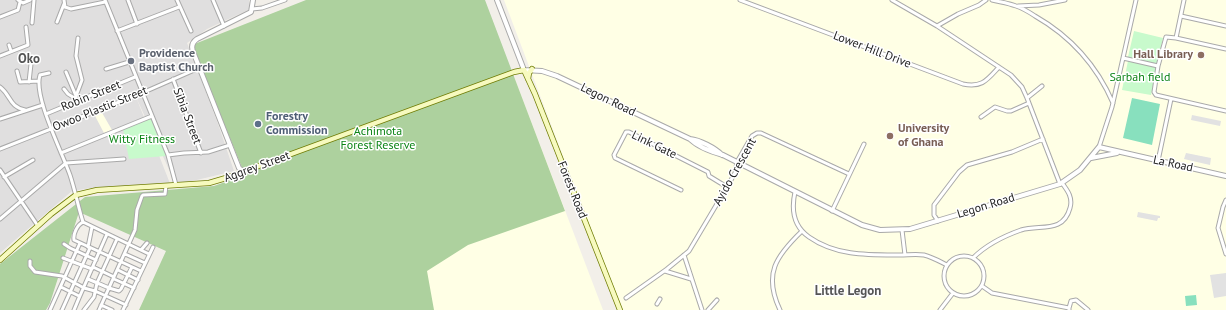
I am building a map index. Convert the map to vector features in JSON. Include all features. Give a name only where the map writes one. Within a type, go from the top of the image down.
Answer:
[{"type":"main road","name":"Aggrey Street","points":[[0,260],[76,195],[97,190],[209,183],[244,172],[524,70]]},
{"type":"main road","name":"Forest Road","points":[[524,70],[620,310]]},
{"type":"main road","points":[[518,71],[523,72],[527,77],[532,70]]},
{"type":"street","points":[[0,17],[18,10],[19,1],[30,0]]},
{"type":"street","points":[[32,23],[34,0]]},
{"type":"street","points":[[57,22],[64,4],[64,0]]},
{"type":"street","points":[[128,0],[137,24]]},
{"type":"street","points":[[177,0],[191,32]]},
{"type":"street","points":[[213,0],[224,26]]},
{"type":"street","points":[[244,172],[239,168],[192,51],[194,41],[249,13],[252,9],[253,0]]},
{"type":"street","points":[[252,9],[262,8],[285,0]]},
{"type":"street","points":[[497,0],[524,70]]},
{"type":"street","name":"Lower Hill Drive","points":[[740,0],[962,84],[972,86],[980,84],[988,79],[999,67]]},
{"type":"street","points":[[892,0],[937,26],[1011,75],[1019,83],[1027,98],[1061,183],[1070,195],[1071,200],[1069,212],[1063,221],[1054,226],[1027,229],[1003,237],[978,252],[973,258]]},
{"type":"street","points":[[937,26],[986,0]]},
{"type":"street","points":[[992,0],[1016,6],[1046,22],[1078,48],[1099,76],[1113,103]]},
{"type":"street","points":[[1016,6],[1039,5],[1065,0]]},
{"type":"street","name":"Legon Road","points":[[524,70],[546,72],[557,76],[718,151],[723,155],[832,211],[872,228],[880,230],[902,230],[938,221],[1061,183],[1080,170],[1099,147],[1113,103],[1136,0]]},
{"type":"street","points":[[1176,38],[1184,0]]},
{"type":"street","points":[[64,4],[67,8],[71,9],[105,1],[168,155],[176,185]]},
{"type":"street","points":[[117,31],[179,7]]},
{"type":"street","points":[[1181,16],[1226,26]]},
{"type":"street","points":[[0,56],[28,44],[26,27]]},
{"type":"street","points":[[1226,49],[1168,37],[1165,39],[1158,66],[1154,92],[1154,94],[1171,99],[1226,111]]},
{"type":"street","points":[[76,99],[82,80],[76,56],[78,38]]},
{"type":"street","points":[[9,45],[11,51]]},
{"type":"street","points":[[27,56],[31,64],[29,82]]},
{"type":"street","points":[[1123,58],[1158,66]]},
{"type":"street","points":[[106,69],[129,62]]},
{"type":"street","name":"Owoo Plastic Street","points":[[0,149],[142,93],[199,68]]},
{"type":"street","points":[[17,71],[20,82],[38,81]]},
{"type":"street","points":[[66,72],[76,99]]},
{"type":"street","points":[[49,73],[41,74],[38,81],[43,105],[66,163],[83,222],[149,254]]},
{"type":"street","name":"Robin Street","points":[[46,114],[76,99],[135,77]]},
{"type":"street","name":"Sibia Street","points":[[173,80],[201,152]]},
{"type":"street","points":[[1027,98],[1042,86]]},
{"type":"street","points":[[0,87],[6,92],[13,104],[27,110]]},
{"type":"street","points":[[64,89],[68,94],[76,99]]},
{"type":"street","points":[[1158,161],[1171,99]]},
{"type":"street","points":[[981,118],[995,107],[1011,111],[1029,103]]},
{"type":"street","points":[[0,119],[43,105]]},
{"type":"street","points":[[61,153],[152,116]]},
{"type":"street","name":"Link Gate","points":[[681,190],[615,158],[614,155],[626,132],[629,132],[708,172],[709,176],[727,187]]},
{"type":"street","name":"Ayido Crescent","points":[[626,298],[665,271],[689,250],[735,173],[737,162],[752,136],[757,133],[761,133],[849,174]]},
{"type":"street","points":[[938,221],[934,215],[934,205],[959,172],[967,165],[1012,152],[1043,139]]},
{"type":"street","points":[[832,211],[864,144]]},
{"type":"street","points":[[168,155],[208,152],[230,145]]},
{"type":"street","name":"La Road","points":[[1099,147],[1226,176]]},
{"type":"street","name":"La Road","points":[[1090,158],[1120,153]]},
{"type":"street","points":[[0,219],[66,163],[124,159]]},
{"type":"street","points":[[4,177],[33,160]]},
{"type":"street","points":[[238,174],[239,168]]},
{"type":"street","points":[[0,170],[38,226]]},
{"type":"street","points":[[99,310],[135,230],[137,210],[143,194],[165,194],[166,186]]},
{"type":"street","points":[[795,192],[793,200],[794,219],[802,231],[819,243],[841,252],[925,256],[946,265]]},
{"type":"street","points":[[1226,200],[1218,228],[1226,254]]},
{"type":"street","points":[[83,222],[78,226],[73,239],[142,271]]},
{"type":"street","points":[[63,309],[86,256],[92,227]]},
{"type":"street","points":[[902,230],[905,255]]},
{"type":"street","points":[[780,310],[775,298],[772,279],[775,262],[790,242],[802,231]]},
{"type":"street","points":[[74,310],[107,234]]},
{"type":"street","points":[[84,310],[94,297],[97,283],[117,239]]},
{"type":"street","points":[[50,310],[80,243]]},
{"type":"street","points":[[141,250],[147,243]]},
{"type":"street","points":[[64,244],[76,252],[96,260]]},
{"type":"street","points":[[123,310],[153,247]]},
{"type":"street","points":[[125,254],[145,263]]},
{"type":"street","points":[[684,255],[702,310]]},
{"type":"street","points":[[963,255],[973,258],[980,263],[984,270],[982,286],[969,296],[960,296],[953,293],[947,288],[944,280],[946,265],[954,258],[963,255]]},
{"type":"street","points":[[62,258],[102,272],[134,288]]},
{"type":"street","points":[[30,261],[30,266],[34,272],[65,277],[84,288],[95,291],[126,305]]},
{"type":"street","points":[[88,279],[119,291],[121,290],[132,267]]},
{"type":"street","points":[[118,270],[138,280]]},
{"type":"street","points":[[665,271],[691,279]]},
{"type":"street","points":[[982,286],[992,293],[1069,309],[1071,301],[1076,300],[1088,310]]},
{"type":"street","points":[[61,287],[79,296]]},
{"type":"street","points":[[940,310],[953,293]]},
{"type":"street","points":[[657,304],[660,299]]},
{"type":"street","points":[[708,310],[717,300]]},
{"type":"street","points":[[101,305],[112,310]]},
{"type":"shaded area","points":[[0,0],[249,0],[250,9],[207,29],[187,43],[217,121],[234,171],[176,185],[136,97],[171,186],[91,188],[72,191],[0,253]]},
{"type":"shaded area","name":"University of Ghana","points":[[504,0],[1226,0],[1226,310],[621,310]]},
{"type":"shaded area","points":[[513,74],[603,310],[385,310]]},
{"type":"shaded area","points":[[101,111],[112,130],[104,133],[94,114]]},
{"type":"shaded area","points":[[1192,115],[1221,121],[1220,126],[1191,120]]},
{"type":"shaded area","points":[[1186,153],[1211,158],[1210,165],[1184,159]]},
{"type":"shaded area","points":[[1138,212],[1160,216],[1160,218],[1158,218],[1157,221],[1137,217]]},
{"type":"shaded area","points":[[1226,273],[1226,296],[1214,298],[1210,275]]},
{"type":"green space","name":"Achimota Forest Reserve","points":[[306,0],[485,0],[565,211],[468,245],[427,271],[434,310],[139,310],[166,251],[79,212],[50,303],[46,310],[0,310],[0,264],[85,197],[214,186],[245,175],[192,45]]},
{"type":"green space","name":"Sarbah field","points":[[1134,31],[1163,38],[1157,64],[1128,57]]},
{"type":"green space","name":"Sarbah field","points":[[1128,61],[1157,67],[1151,95],[1122,90]]},
{"type":"green space","points":[[1132,98],[1160,104],[1152,145],[1123,138]]},
{"type":"green space","name":"Witty Fitness","points":[[151,117],[166,156],[129,159],[123,129]]},
{"type":"green space","points":[[1196,295],[1197,305],[1186,306],[1185,296]]},
{"type":"place","name":"Hall Library","points":[[1201,55]]},
{"type":"place","name":"Providence Baptist Church","points":[[131,61]]},
{"type":"place","name":"Forestry Commission","points":[[258,124]]},
{"type":"place","name":"University of Ghana","points":[[890,136]]},
{"type":"district","name":"Oko","points":[[29,59]]},
{"type":"district","name":"Little Legon","points":[[848,291]]}]
